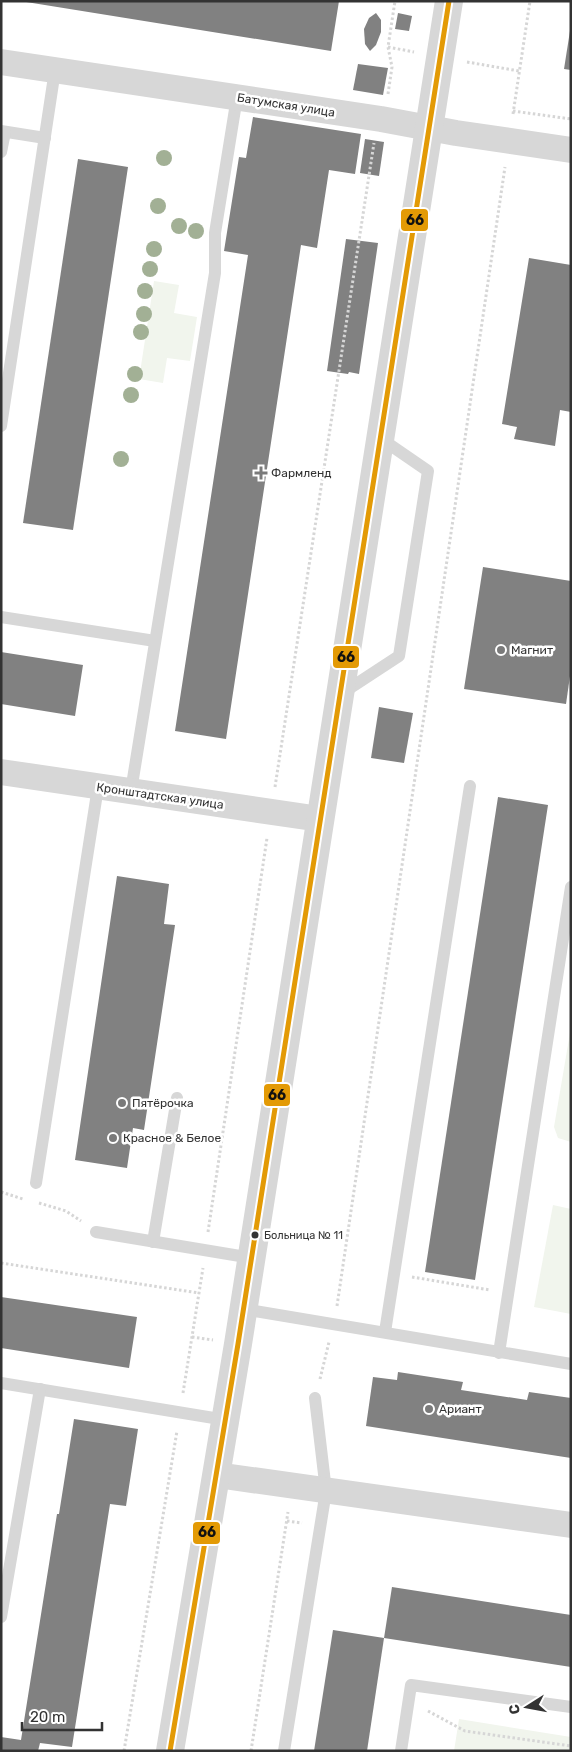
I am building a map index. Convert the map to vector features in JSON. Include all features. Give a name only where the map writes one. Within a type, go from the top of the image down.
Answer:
[{"type":"street","points":[[170,1751],[252,1258],[448,1]]},
{"type":"street","name":"Батумская улица","points":[[1,62],[381,119],[571,150]]},
{"type":"street","name":"Кронштадтская улица","points":[[1,772],[320,819]]},
{"type":"street","points":[[217,1475],[571,1525]]},
{"type":"lane","points":[[1,426],[55,70]]},
{"type":"lane","points":[[130,791],[215,273],[215,233],[237,97]]},
{"type":"lane","points":[[1,152],[3,132],[45,138]]},
{"type":"lane","points":[[339,696],[399,656],[428,471],[379,437]]},
{"type":"lane","points":[[1,617],[155,641]]},
{"type":"lane","points":[[385,1332],[470,786]]},
{"type":"lane","points":[[36,1183],[98,787]]},
{"type":"lane","points":[[499,1353],[571,886]]},
{"type":"lane","points":[[153,1242],[177,1098]]},
{"type":"lane","points":[[96,1232],[252,1258]]},
{"type":"lane","points":[[243,1309],[571,1364]]},
{"type":"lane","points":[[1,1383],[226,1420]]},
{"type":"lane","points":[[1,1617],[40,1389]]},
{"type":"lane","points":[[284,1751],[326,1491],[315,1398]]},
{"type":"lane","points":[[401,1751],[412,1685],[571,1706]]},
{"type":"path","points":[[124,1751],[199,1294],[375,135],[387,99],[392,67],[388,47],[395,1]]},
{"type":"path","points":[[315,1398],[334,1324],[530,1]]},
{"type":"path","points":[[513,111],[571,119]]},
{"type":"path","points":[[1,1192],[26,1199]]},
{"type":"path","points":[[34,1202],[66,1210],[96,1232]]},
{"type":"path","points":[[1,1262],[199,1294]]},
{"type":"path","points":[[394,1274],[508,1293]]},
{"type":"path","points":[[251,1751],[292,1487]]},
{"type":"path","points":[[409,1701],[465,1731],[571,1746]]},
{"type":"shaded area","points":[[154,281],[179,285],[174,313],[197,317],[190,361],[167,358],[163,383],[139,379]]},
{"type":"shaded area","points":[[571,1027],[571,1142],[558,1138],[554,1127]]},
{"type":"shaded area","points":[[553,1205],[571,1209],[571,1314],[534,1307]]},
{"type":"shaded area","points":[[459,1719],[571,1737],[571,1751],[454,1751]]},
{"type":"building","points":[[20,1],[339,1],[331,51]]},
{"type":"building","points":[[376,13],[381,20],[381,32],[376,45],[370,51],[365,44],[364,29],[369,18]]},
{"type":"building","points":[[398,13],[412,16],[409,31],[395,29]]},
{"type":"building","points":[[571,31],[571,70],[564,69]]},
{"type":"building","points":[[358,64],[388,68],[383,95],[353,90]]},
{"type":"building","points":[[253,117],[361,134],[355,174],[329,170],[317,248],[301,245],[226,739],[175,731],[248,255],[224,251],[239,157],[246,158]]},
{"type":"building","points":[[365,139],[384,142],[379,176],[360,173]]},
{"type":"building","points":[[78,159],[128,167],[73,530],[23,523]]},
{"type":"building","points":[[346,239],[378,243],[359,374],[327,371]]},
{"type":"building","points":[[529,258],[571,265],[571,412],[560,410],[555,446],[514,439],[517,427],[502,424]]},
{"type":"building","points":[[483,567],[571,581],[571,669],[566,704],[464,689]]},
{"type":"building","points":[[1,652],[83,665],[75,716],[1,704]]},
{"type":"building","points":[[379,707],[413,713],[404,763],[371,758]]},
{"type":"building","points":[[498,797],[548,805],[475,1280],[425,1272]]},
{"type":"building","points":[[117,876],[169,884],[164,924],[175,925],[144,1130],[133,1128],[127,1168],[75,1160]]},
{"type":"building","points":[[1,1297],[137,1317],[129,1368],[1,1348]]},
{"type":"building","points":[[398,1372],[463,1382],[461,1390],[527,1400],[529,1392],[571,1398],[571,1458],[366,1426],[373,1377],[397,1380]]},
{"type":"building","points":[[74,1419],[138,1429],[126,1506],[110,1504],[72,1747],[40,1743],[38,1751],[1,1751],[1,1737],[21,1740]]},
{"type":"building","points":[[392,1587],[571,1615],[571,1667],[384,1638]]},
{"type":"building","points":[[333,1630],[384,1638],[367,1751],[314,1751]]},
{"type":"transit line","name":"66","points":[[170,1751],[238,1344],[449,1]]},
{"type":"place","name":"Фармленд","points":[[261,473]]},
{"type":"place","name":"Магнит","points":[[501,650]]},
{"type":"place","name":"Пятёрочка","points":[[122,1103]]},
{"type":"place","name":"Красное & Белое","points":[[113,1138]]},
{"type":"place","name":"Больница № 11","points":[[255,1235]]},
{"type":"place","name":"Ариант","points":[[429,1409]]}]
